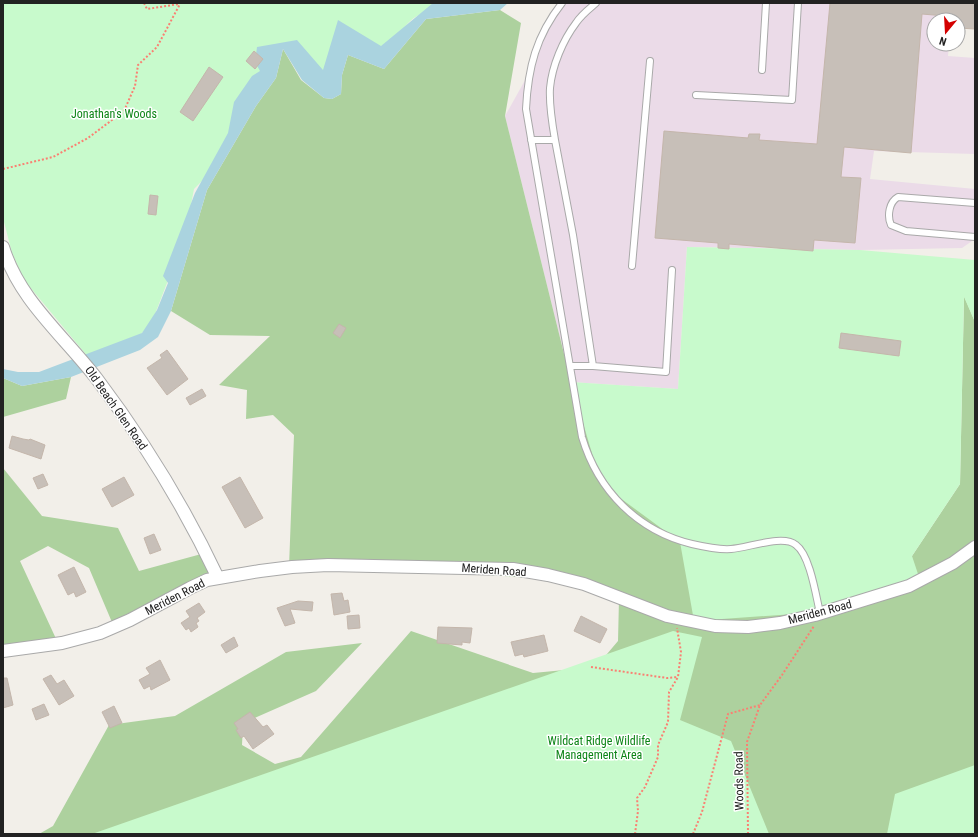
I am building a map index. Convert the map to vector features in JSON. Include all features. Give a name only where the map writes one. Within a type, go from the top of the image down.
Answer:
[{"type":"street","name":"Old Beach Glen Road","points":[[3,247],[13,275],[27,296],[96,378],[123,414],[160,472],[218,578]]},
{"type":"street","name":"Meriden Road","points":[[3,651],[62,643],[100,633],[130,620],[190,588],[218,578],[292,567],[328,565],[512,569],[548,575],[584,584],[667,616],[715,626],[748,627],[780,623],[908,586],[953,563],[975,547]]},
{"type":"lane","points":[[562,3],[548,20],[529,72],[526,109],[586,451],[601,481],[620,504],[643,523],[664,535],[703,547],[732,549],[785,540],[798,546],[804,555],[822,612]]},
{"type":"lane","points":[[593,366],[573,238],[555,140],[550,87],[555,65],[563,45],[576,22],[596,3]]},
{"type":"lane","points":[[762,70],[766,3]]},
{"type":"lane","points":[[696,95],[792,100],[798,3]]},
{"type":"lane","points":[[632,266],[650,61]]},
{"type":"lane","points":[[531,140],[555,140]]},
{"type":"lane","points":[[975,204],[898,197],[892,203],[889,220],[891,225],[906,231],[975,237]]},
{"type":"lane","points":[[571,366],[593,366],[666,372],[672,270]]},
{"type":"path","points":[[144,3],[147,9],[180,3]]},
{"type":"path","points":[[3,169],[53,157],[88,138],[124,111],[135,86],[138,65],[157,47],[180,3]]},
{"type":"path","name":"Woods Road","points":[[748,834],[747,742],[760,705],[782,675],[822,612]]},
{"type":"path","points":[[635,834],[638,811],[637,798],[644,787],[658,757],[658,745],[668,722],[668,692],[678,677],[681,652],[677,627],[667,616]]},
{"type":"path","points":[[590,667],[667,678],[678,677]]},
{"type":"path","points":[[693,834],[702,812],[728,714],[760,705]]},
{"type":"shaded area","points":[[560,3],[975,3],[966,12],[926,12],[926,52],[948,52],[948,56],[975,58],[975,154],[874,151],[870,179],[975,189],[975,239],[962,248],[860,250],[687,247],[678,389],[571,382],[505,116],[524,82],[552,10]]},
{"type":"green space","name":"Jonathan's Woods","points":[[3,3],[451,3],[413,18],[402,31],[389,52],[354,34],[333,77],[286,49],[277,47],[212,171],[194,189],[185,236],[152,322],[131,345],[93,363],[24,280],[12,253],[3,218]]},
{"type":"green space","points":[[500,10],[521,23],[505,116],[571,382],[912,556],[960,484],[964,296],[975,322],[975,834],[39,834],[53,826],[109,725],[175,716],[286,652],[362,643],[316,691],[243,723],[242,745],[275,764],[301,757],[411,631],[533,673],[596,667],[618,641],[619,599],[558,580],[378,567],[289,567],[294,435],[273,415],[246,419],[247,390],[219,385],[270,336],[210,335],[171,311],[207,190],[256,106],[276,78],[283,49],[301,80],[324,98],[332,99],[341,94],[342,75],[348,55],[384,69],[426,19]]},
{"type":"green space","points":[[687,247],[860,250],[975,260],[975,322],[964,297],[960,484],[912,556],[920,580],[823,612],[694,621],[680,542],[601,484],[571,382],[678,389]]},
{"type":"green space","points":[[71,377],[66,399],[3,417],[3,378],[22,386]]},
{"type":"green space","points":[[3,468],[42,516],[118,528],[139,571],[205,553],[214,578],[114,627],[89,568],[48,546],[20,561],[58,643],[3,650]]},
{"type":"green space","name":"Wildcat Ridge Wildlife Management Area","points":[[673,631],[702,637],[680,720],[731,741],[769,834],[92,834]]},
{"type":"green space","points":[[975,765],[975,834],[887,834],[895,794]]},
{"type":"water","points":[[433,3],[508,3],[500,10],[426,19],[384,69],[348,55],[342,75],[341,94],[332,99],[324,98],[302,80],[283,49],[276,78],[256,106],[207,190],[171,311],[158,337],[140,350],[71,377],[22,386],[3,378],[3,369],[18,372],[39,372],[142,333],[157,310],[168,283],[163,276],[195,193],[228,133],[234,102],[252,76],[260,71],[255,62],[257,47],[297,40],[323,70],[338,20],[381,46]]},
{"type":"building","points":[[830,3],[975,3],[975,29],[966,28],[966,12],[926,12],[926,14],[922,14],[911,153],[844,147],[841,177],[861,178],[855,243],[814,240],[813,251],[729,244],[729,249],[718,248],[718,243],[655,238],[664,131],[748,138],[749,134],[760,134],[759,140],[817,144]]},
{"type":"building","points":[[254,51],[263,59],[255,69],[246,61]]},
{"type":"building","points":[[209,67],[223,77],[193,121],[180,112]]},
{"type":"building","points":[[150,195],[158,196],[156,215],[148,214]]},
{"type":"building","points":[[339,324],[346,328],[340,338],[333,333]]},
{"type":"building","points":[[841,333],[901,341],[899,356],[839,348]]},
{"type":"building","points":[[167,350],[188,379],[167,395],[147,368],[162,358],[160,355]]},
{"type":"building","points":[[202,389],[206,396],[190,405],[186,398]]},
{"type":"building","points":[[12,436],[30,439],[45,445],[41,459],[9,448]]},
{"type":"building","points":[[43,474],[48,485],[38,489],[33,478]]},
{"type":"building","points":[[124,477],[134,495],[112,507],[102,489]]},
{"type":"building","points":[[240,477],[263,518],[245,528],[222,487]]},
{"type":"building","points":[[154,534],[161,550],[150,554],[144,538]]},
{"type":"building","points":[[74,567],[86,592],[76,597],[74,592],[68,595],[58,575]]},
{"type":"building","points":[[342,593],[344,601],[348,600],[350,612],[334,615],[331,594]]},
{"type":"building","points":[[298,601],[313,602],[312,611],[290,609],[295,623],[285,626],[277,608]]},
{"type":"building","points":[[199,603],[205,612],[197,618],[199,621],[196,623],[198,627],[191,632],[189,628],[186,630],[181,623],[190,617],[186,611]]},
{"type":"building","points":[[359,615],[360,628],[348,629],[347,616]]},
{"type":"building","points":[[581,616],[607,629],[600,643],[574,631]]},
{"type":"building","points":[[438,627],[472,628],[470,643],[462,642],[462,645],[437,643]]},
{"type":"building","points":[[544,635],[548,651],[524,657],[523,654],[515,656],[511,642]]},
{"type":"building","points":[[234,637],[238,646],[226,653],[221,645]]},
{"type":"building","points":[[160,660],[170,680],[151,690],[150,686],[144,689],[139,680],[150,674],[146,668]]},
{"type":"building","points":[[51,675],[57,684],[64,680],[74,696],[59,705],[43,679]]},
{"type":"building","points":[[3,678],[7,678],[13,705],[3,708]]},
{"type":"building","points":[[44,704],[49,715],[36,720],[32,709]]},
{"type":"building","points":[[114,706],[122,723],[110,728],[102,712]]},
{"type":"building","points":[[250,712],[263,727],[267,725],[274,734],[253,749],[244,736],[241,738],[234,723]]}]
